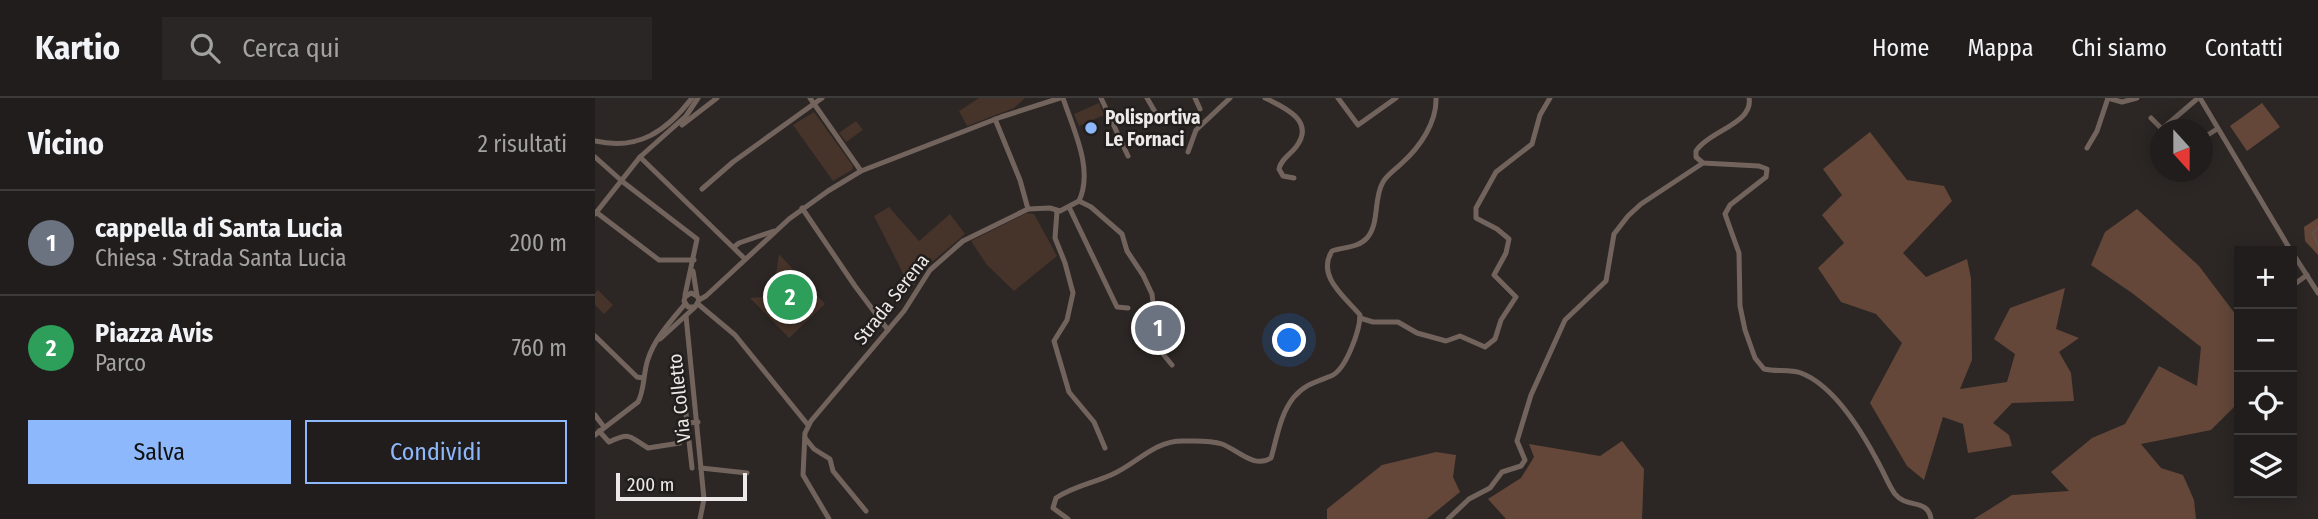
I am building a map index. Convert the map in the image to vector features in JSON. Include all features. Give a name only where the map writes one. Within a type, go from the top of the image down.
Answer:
[{"type":"street","points":[[595,141],[616,143],[659,133],[692,98]]},
{"type":"street","points":[[686,105],[698,98]]},
{"type":"street","points":[[694,260],[659,260],[596,213],[640,157],[686,116],[698,98]]},
{"type":"street","points":[[659,141],[717,98]]},
{"type":"street","points":[[702,189],[812,101],[822,98]]},
{"type":"street","points":[[655,343],[802,208],[861,172],[995,120],[1021,110],[1062,98],[1084,167],[1084,182],[1079,201],[1057,211],[1050,208],[1028,209],[1020,180],[995,120]]},
{"type":"street","points":[[1101,98],[1128,156]]},
{"type":"street","points":[[1146,98],[1158,117]]},
{"type":"street","points":[[1195,98],[1200,109]]},
{"type":"street","points":[[1188,152],[1196,130],[1230,98]]},
{"type":"street","points":[[1265,98],[1287,108],[1301,123],[1302,135],[1299,142],[1280,163],[1279,169],[1283,176],[1294,178]]},
{"type":"street","points":[[1338,98],[1358,125],[1396,98]]},
{"type":"street","points":[[1068,519],[1053,508],[1056,498],[1111,475],[1161,444],[1177,441],[1214,442],[1254,461],[1271,458],[1283,415],[1293,398],[1305,386],[1333,376],[1341,368],[1347,359],[1360,318],[1360,314],[1332,282],[1326,267],[1327,258],[1332,251],[1365,241],[1371,233],[1380,188],[1389,173],[1403,163],[1428,129],[1435,114],[1436,98]]},
{"type":"street","points":[[1360,318],[1373,322],[1398,322],[1417,333],[1446,341],[1460,337],[1486,347],[1495,339],[1501,320],[1516,297],[1494,275],[1510,239],[1476,218],[1474,213],[1478,201],[1496,173],[1532,144],[1540,115],[1550,98]]},
{"type":"street","points":[[1703,163],[1696,157],[1700,145],[1746,115],[1750,107],[1749,98]]},
{"type":"street","points":[[2088,148],[2108,98],[2122,102],[2137,98]]},
{"type":"street","points":[[2151,118],[2162,129],[2199,98],[2288,246]]},
{"type":"street","points":[[1021,110],[1030,100],[1038,105]]},
{"type":"street","points":[[812,101],[861,172]]},
{"type":"street","points":[[2213,132],[2217,129]]},
{"type":"street","points":[[595,157],[623,182],[696,237],[685,301]]},
{"type":"street","points":[[640,157],[745,259]]},
{"type":"street","points":[[1448,519],[1469,499],[1490,488],[1501,472],[1521,466],[1525,460],[1517,441],[1531,395],[1565,320],[1606,281],[1614,234],[1641,204],[1703,163],[1759,166],[1767,169],[1766,177],[1730,205],[1725,214],[1738,248],[1740,306],[1755,358],[1764,369],[1792,371],[1810,377],[1821,385],[1863,435],[1894,493],[1904,502],[1924,505],[1929,510],[1931,519]]},
{"type":"street","points":[[1079,201],[1091,207],[1122,234],[1127,251],[1152,294],[1159,348],[1173,365]]},
{"type":"street","points":[[1069,207],[1117,307],[1128,307]]},
{"type":"street","points":[[802,208],[888,330]]},
{"type":"street","name":"Strada Serena","points":[[829,519],[803,475],[808,425],[904,311],[930,271],[963,241],[1028,209]]},
{"type":"street","points":[[1057,211],[1055,238],[1073,293],[1067,320],[1054,341],[1069,392],[1094,422],[1105,448]]},
{"type":"street","points":[[734,247],[774,231]]},
{"type":"street","points":[[2297,260],[2318,292]]},
{"type":"street","points":[[692,269],[697,302]]},
{"type":"street","points":[[2297,282],[2307,275]]},
{"type":"street","points":[[600,431],[638,402],[647,360],[655,343],[691,293],[697,302],[735,335],[808,425]]},
{"type":"street","points":[[685,301],[697,302]]},
{"type":"street","name":"Via Colletto","points":[[685,316],[704,499],[700,519]]},
{"type":"street","points":[[595,336],[637,377],[643,378]]},
{"type":"street","points":[[685,405],[692,468]]},
{"type":"street","points":[[595,415],[600,431],[609,442],[630,435],[647,448],[675,446],[680,443],[679,426],[698,422]]},
{"type":"street","points":[[805,438],[814,449],[830,459],[833,471],[866,511]]},
{"type":"street","points":[[701,468],[747,473]]},
{"type":"shaded area","points":[[979,98],[1025,98],[1014,108],[967,126],[959,111]]},
{"type":"shaded area","points":[[1099,103],[1104,115],[1079,126],[1074,114]]},
{"type":"shaded area","points":[[2262,103],[2280,127],[2247,151],[2230,126]]},
{"type":"shaded area","points":[[814,112],[853,166],[852,170],[833,181],[793,125]]},
{"type":"shaded area","points":[[856,121],[863,130],[846,142],[839,133]]},
{"type":"shaded area","points":[[1870,132],[1907,180],[1944,186],[1952,201],[1903,253],[1926,277],[1967,259],[1971,278],[1972,360],[1960,389],[2007,382],[2015,354],[1994,339],[2010,308],[2065,288],[2056,329],[2079,338],[2059,352],[2071,373],[2074,401],[2012,403],[1993,423],[2009,435],[2012,446],[1968,453],[1963,424],[1943,417],[1924,480],[1907,466],[1870,403],[1902,343],[1876,314],[1841,302],[1818,268],[1844,243],[1822,215],[1842,195],[1823,169]]},
{"type":"shaded area","points":[[889,207],[919,241],[950,214],[965,234],[926,267],[911,289],[874,216]]},
{"type":"shaded area","points":[[2137,209],[2199,266],[2234,312],[2234,407],[2211,430],[2141,444],[2161,468],[2183,475],[2194,500],[2196,519],[1974,519],[2012,495],[2069,491],[2051,472],[2092,438],[2125,424],[2159,366],[2197,386],[2201,347],[2091,265],[2105,232]]},
{"type":"shaded area","points":[[1027,213],[1034,214],[1057,256],[1014,291],[987,265],[971,241]]},
{"type":"shaded area","points":[[2318,218],[2318,255],[2305,241],[2304,227]]},
{"type":"shaded area","points":[[779,254],[825,304],[789,338],[750,298],[773,296]]},
{"type":"shaded area","points":[[598,290],[613,305],[604,314],[595,305],[595,293]]},
{"type":"shaded area","points":[[1622,441],[1644,469],[1642,519],[1506,519],[1488,499],[1521,478],[1534,457],[1529,444],[1600,456]]},
{"type":"shaded area","points":[[1436,452],[1456,455],[1453,477],[1460,492],[1427,519],[1327,519],[1327,509],[1382,465]]},
{"type":"waterway","points":[[2318,228],[2313,233],[2318,246]]},
{"type":"place","name":"Polisportiva Le Fornaci","points":[[1091,128]]},
{"type":"place","name":"Piazza Avis","points":[[790,297]]},
{"type":"place","name":"cappella di Santa Lucia","points":[[1158,328]]}]
